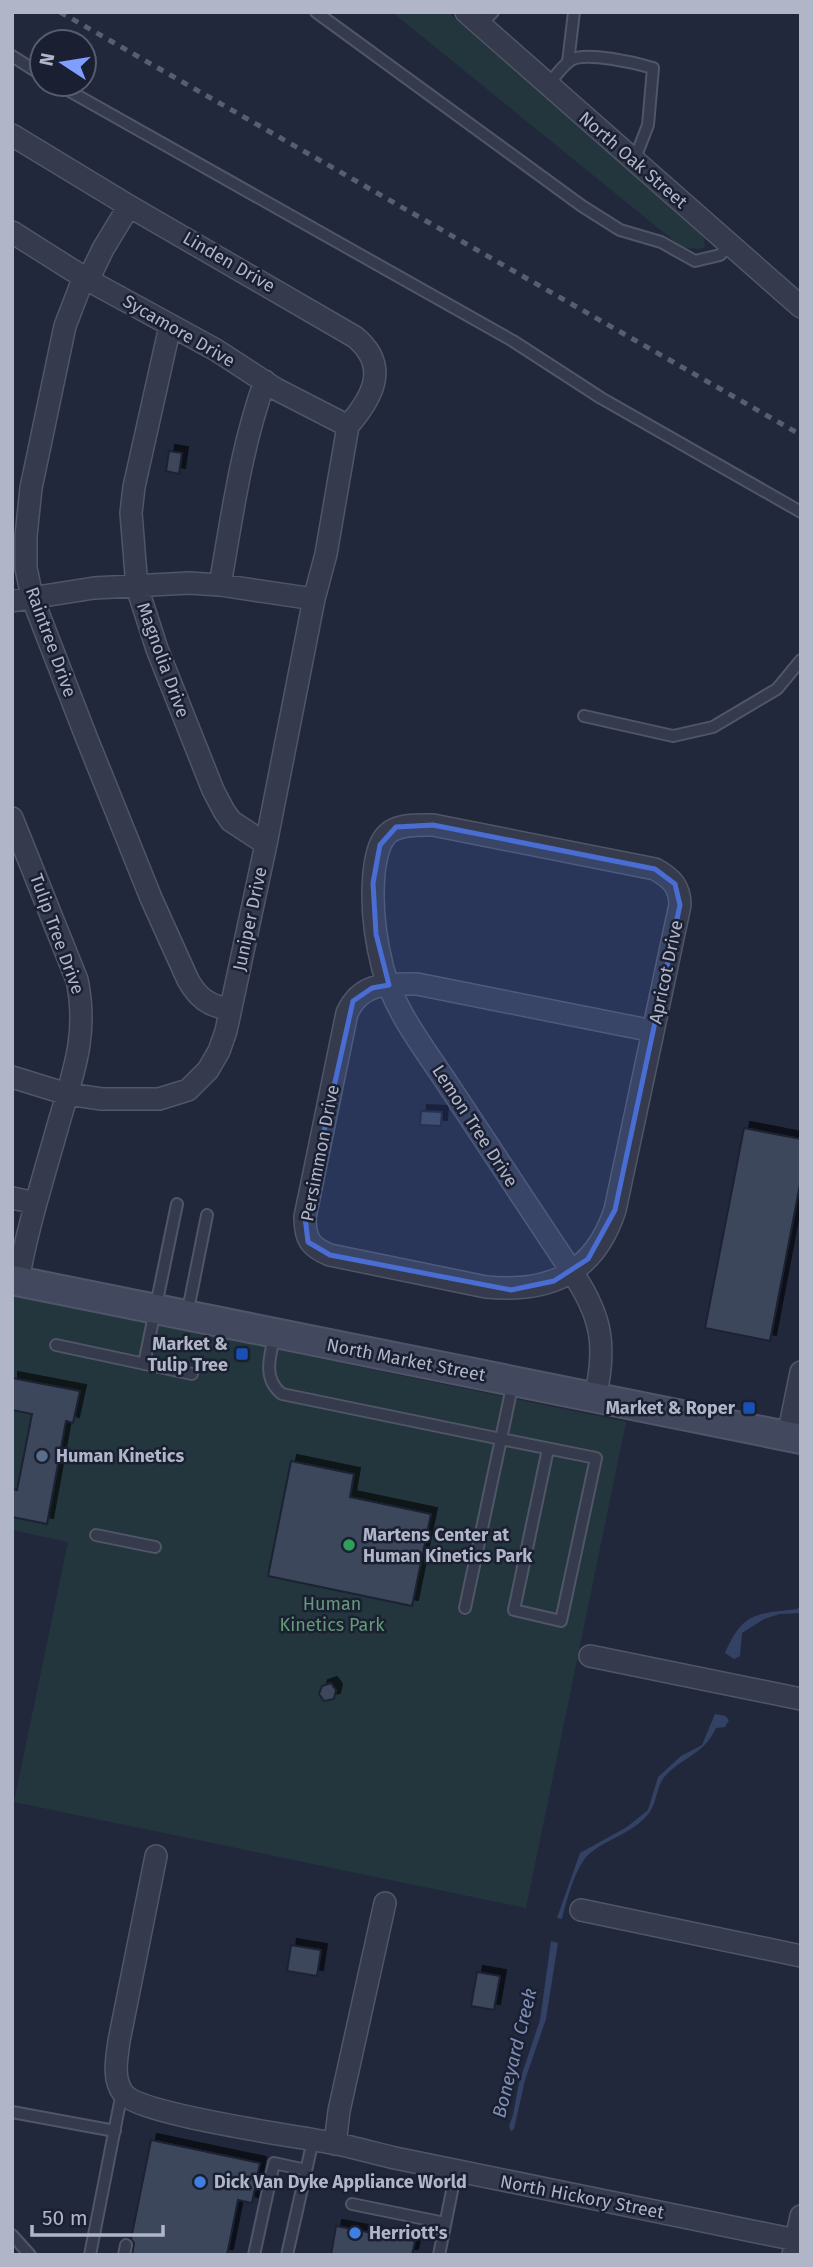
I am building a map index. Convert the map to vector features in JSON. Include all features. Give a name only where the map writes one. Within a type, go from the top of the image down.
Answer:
[{"type":"main road","name":"North Market Street","points":[[15,1280],[794,1438]]},
{"type":"street","name":"North Oak Street","points":[[480,17],[548,85],[801,307]]},
{"type":"street","name":"Linden Drive","points":[[12,135],[129,206],[321,316],[367,346],[374,360],[374,384],[360,412],[348,426]]},
{"type":"street","name":"Raintree Drive","points":[[129,206],[88,280],[75,296],[65,326],[31,488],[22,599],[90,747],[188,980],[204,1001],[229,1009]]},
{"type":"street","name":"Sycamore Drive","points":[[12,232],[88,280],[216,349],[265,381],[348,426]]},
{"type":"street","name":"Magnolia Drive","points":[[170,326],[134,487],[131,513],[137,587],[157,649],[213,790],[231,821],[266,844]]},
{"type":"street","points":[[220,585],[249,434],[265,381]]},
{"type":"street","name":"Juniper Drive","points":[[12,1077],[67,1094],[102,1099],[159,1099],[188,1090],[208,1070],[219,1051],[266,844],[314,599],[326,554],[348,426]]},
{"type":"street","points":[[22,599],[94,588],[189,583],[314,599]]},
{"type":"street","name":"Tulip Tree Drive","points":[[12,818],[77,981],[82,1023],[78,1055],[67,1094]]},
{"type":"street","name":"Apricot Drive","points":[[380,845],[396,827],[408,824],[433,825],[655,869],[675,884],[680,905],[615,1210],[610,1228],[588,1259],[572,1272]]},
{"type":"street","name":"Lemon Tree Drive","points":[[380,845],[373,883],[373,909],[383,969],[389,985],[417,1038],[572,1272],[594,1310],[603,1350],[595,1398]]},
{"type":"street","points":[[389,985],[417,984],[653,1031]]},
{"type":"street","name":"Persimmon Drive","points":[[389,985],[359,993],[347,1013],[305,1217],[308,1242],[315,1249],[330,1255],[511,1290],[531,1288],[572,1272]]},
{"type":"street","points":[[15,1280],[67,1094]]},
{"type":"street","points":[[12,1198],[36,1203]]},
{"type":"street","points":[[794,1438],[801,1372]]},
{"type":"street","points":[[590,1656],[801,1699]]},
{"type":"street","points":[[122,2092],[117,2081],[116,2068],[119,2040],[156,1856]]},
{"type":"street","points":[[335,2144],[385,1903]]},
{"type":"street","points":[[582,1910],[801,1956]]},
{"type":"street","name":"North Hickory Street","points":[[122,2092],[139,2105],[208,2121],[335,2144],[796,2245]]},
{"type":"street","points":[[796,2245],[801,2216]]},
{"type":"lane","points":[[316,12],[582,206],[620,230],[661,242],[695,261],[720,255],[729,245]]},
{"type":"lane","points":[[568,62],[574,12]]},
{"type":"lane","points":[[12,56],[28,66]]},
{"type":"lane","points":[[548,85],[568,62],[578,57],[632,62],[653,68],[648,125],[634,161]]},
{"type":"lane","points":[[82,98],[513,341],[601,398],[801,512]]},
{"type":"lane","points":[[584,716],[673,736],[713,727],[777,689],[801,660]]},
{"type":"lane","points":[[144,1364],[177,1204]]},
{"type":"lane","points":[[187,1315],[207,1215]]},
{"type":"lane","points":[[275,1334],[268,1369],[275,1389],[282,1394],[596,1458],[561,1621],[514,1610],[548,1449]]},
{"type":"lane","points":[[56,1345],[192,1374]]},
{"type":"lane","points":[[466,1608],[513,1382]]},
{"type":"lane","points":[[96,1535],[155,1547]]},
{"type":"lane","points":[[90,2255],[122,2092]]},
{"type":"lane","points":[[12,2112],[116,2131]]},
{"type":"lane","points":[[287,2255],[313,2140]]},
{"type":"lane","points":[[254,2255],[274,2163],[306,2170]]},
{"type":"lane","points":[[439,2255],[456,2171]]},
{"type":"lane","points":[[352,2204],[445,2223]]},
{"type":"lane","points":[[12,2235],[30,2255]]},
{"type":"highlighted area","points":[[433,825],[655,869],[675,884],[680,905],[615,1210],[588,1259],[554,1281],[511,1290],[330,1255],[308,1242],[305,1217],[353,1001],[372,988],[389,985],[376,934],[373,883],[380,845],[396,827]]},
{"type":"green space","points":[[392,12],[448,12],[700,234],[705,247],[684,249]]},
{"type":"green space","name":"Human Kinetics Park","points":[[12,1295],[626,1422],[526,1908],[14,1802],[68,1542],[12,1530]]},
{"type":"water","points":[[801,1606],[801,1613],[780,1614],[764,1619],[742,1633],[740,1656],[734,1659],[725,1653],[745,1622],[761,1614],[797,1609]]},
{"type":"water","points":[[715,1714],[725,1716],[729,1720],[725,1727],[716,1728],[706,1744],[663,1778],[652,1808],[643,1820],[588,1855],[575,1876],[562,1919],[557,1918],[580,1853],[627,1827],[648,1810],[658,1777],[681,1756],[702,1745]]},
{"type":"water","points":[[551,1941],[558,1943],[546,2019],[525,2080],[514,2129],[511,2131],[509,2126],[519,2083],[540,2020]]},
{"type":"building","points":[[169,451],[182,453],[179,474],[166,471]]},
{"type":"building","points":[[421,1111],[442,1112],[441,1126],[420,1125]]},
{"type":"building","points":[[744,1128],[801,1139],[801,1179],[770,1341],[705,1328]]},
{"type":"building","name":"Human Kinetics","points":[[12,1378],[80,1391],[73,1423],[66,1421],[47,1524],[12,1517],[12,1489],[17,1490],[32,1414],[12,1410]]},
{"type":"building","name":"Martens Center at Human Kinetics Park","points":[[291,1461],[354,1474],[350,1497],[431,1514],[412,1606],[268,1576]]},
{"type":"building","points":[[331,1683],[336,1690],[334,1699],[324,1701],[319,1694],[322,1686]]},
{"type":"building","points":[[291,1945],[321,1950],[317,1976],[287,1971]]},
{"type":"building","points":[[477,1972],[500,1976],[494,2010],[471,2006]]},
{"type":"building","name":"Dick Van Dyke Appliance World","points":[[151,2140],[260,2163],[252,2203],[238,2200],[227,2255],[132,2255],[134,2243],[131,2239]]},
{"type":"building","name":"Herriott's","points":[[336,2226],[415,2241],[412,2255],[331,2255]]},
{"type":"railway","points":[[60,12],[801,435]]},
{"type":"place","name":"Market & Tulip Tree","points":[[242,1354]]},
{"type":"place","name":"Market & Roper","points":[[749,1408]]},
{"type":"place","name":"Human Kinetics","points":[[42,1456]]},
{"type":"place","name":"Martens Center at Human Kinetics Park","points":[[349,1545]]},
{"type":"place","name":"Dick Van Dyke Appliance World","points":[[200,2182]]},
{"type":"place","name":"Herriott's","points":[[355,2233]]},
{"type":"water label","name":"Boneyard Creek","points":[[514,2053]]}]
